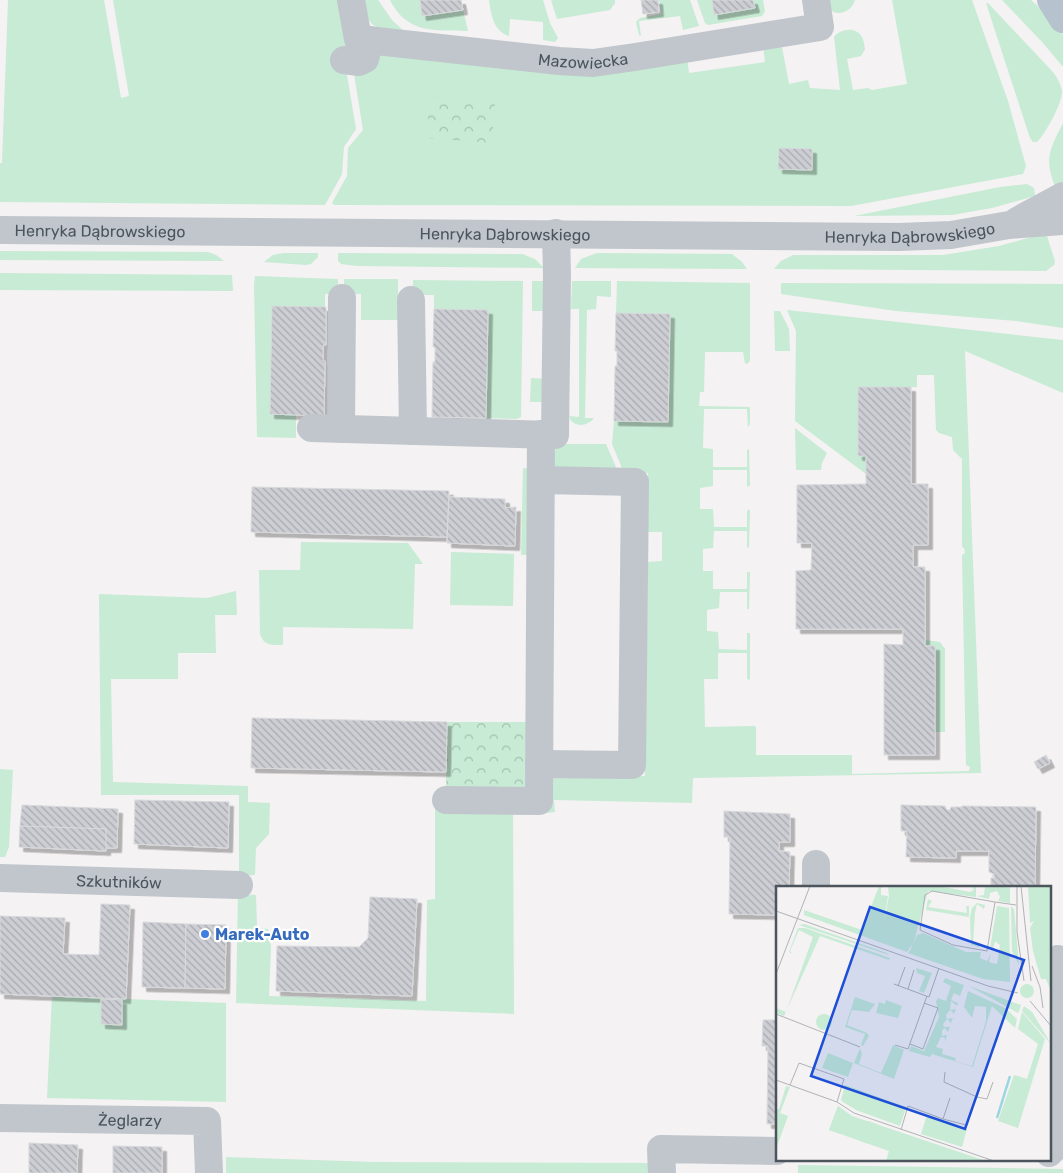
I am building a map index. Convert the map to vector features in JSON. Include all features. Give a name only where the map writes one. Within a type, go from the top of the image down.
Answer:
[{"type":"main road","points":[[1051,0],[1063,19]]},
{"type":"street","points":[[344,60],[359,62],[365,59],[370,40],[358,39],[351,0]]},
{"type":"street","name":"Mazowiecka","points":[[370,40],[593,63],[820,27],[816,0]]},
{"type":"street","name":"Henryka Dąbrowskiego","points":[[1009,225],[1063,196]]},
{"type":"street","name":"Henryka Dąbrowskiego","points":[[0,230],[899,237],[951,235],[1009,225],[1063,221]]},
{"type":"street","points":[[446,800],[539,801],[541,480],[548,435],[557,283],[556,233]]},
{"type":"street","points":[[341,429],[342,298]]},
{"type":"street","points":[[411,300],[412,431]]},
{"type":"street","points":[[312,428],[548,435]]},
{"type":"street","points":[[540,764],[632,766],[635,482],[541,480]]},
{"type":"street","name":"Szkutników","points":[[0,878],[238,885]]},
{"type":"street","points":[[1050,1152],[1059,1143],[1061,1130],[1057,957]]},
{"type":"street","name":"Żeglarzy","points":[[0,1118],[207,1121],[209,1173]]},
{"type":"street","points":[[662,1173],[661,1149],[776,1152]]},
{"type":"green space","points":[[8,0],[104,0],[121,98],[129,96],[113,0],[341,0],[349,46],[343,51],[356,129],[344,147],[342,174],[325,205],[0,202],[0,163],[2,163]]},
{"type":"green space","points":[[364,0],[378,0],[392,20],[409,36],[391,33],[374,25],[366,14]]},
{"type":"green space","points":[[390,0],[420,0],[423,16],[463,10],[468,31],[444,31],[423,28],[405,19]]},
{"type":"green space","points":[[489,0],[543,0],[550,23],[558,38],[555,42],[543,40],[543,22],[510,19],[509,36],[504,34],[496,26]]},
{"type":"green space","points":[[551,0],[615,0],[615,3],[610,10],[557,19]]},
{"type":"green space","points":[[659,0],[690,0],[699,26],[683,30],[680,16],[639,21],[641,36],[639,35],[636,22],[640,18],[661,14]]},
{"type":"green space","points":[[697,0],[712,0],[714,15],[754,8],[753,0],[763,0],[765,11],[762,16],[708,25],[705,23]]},
{"type":"green space","points":[[825,0],[855,0],[849,9],[843,13],[835,13],[829,8]]},
{"type":"green space","points":[[892,0],[972,0],[1008,101],[1026,166],[1023,174],[851,206],[334,205],[332,203],[347,176],[348,148],[363,130],[354,74],[379,55],[687,57],[689,73],[765,62],[763,45],[781,42],[789,84],[808,80],[810,88],[840,90],[834,37],[840,32],[852,30],[862,37],[865,49],[861,56],[847,59],[853,90],[868,88],[872,90],[907,84]]},
{"type":"green space","points":[[1002,0],[1031,0],[1055,22],[1063,35],[1063,67],[1043,43]]},
{"type":"green space","points":[[986,3],[1052,71],[1060,83],[1062,92],[1059,104],[1048,126],[1037,142],[1033,142],[1030,138]]},
{"type":"green space","points":[[430,97],[495,103],[492,143],[426,138]]},
{"type":"green space","points":[[1063,123],[1063,182],[1056,189],[1049,162],[1051,148]]},
{"type":"green space","points":[[1027,184],[1034,188],[1035,196],[992,208],[952,215],[854,216],[1000,187]]},
{"type":"green space","points":[[1046,233],[1055,261],[1054,265],[1046,271],[774,269],[781,261],[793,255],[943,255],[999,246]]},
{"type":"green space","points":[[0,251],[208,252],[224,261],[0,260]]},
{"type":"green space","points":[[283,253],[318,253],[318,257],[311,264],[306,265],[264,262],[273,255]]},
{"type":"green space","points":[[338,253],[522,254],[535,259],[544,268],[357,266],[341,264],[338,261]]},
{"type":"green space","points":[[597,253],[732,254],[747,269],[575,268],[581,259]]},
{"type":"green space","points":[[0,273],[232,275],[233,291],[0,290]]},
{"type":"green space","points":[[255,276],[338,279],[338,294],[325,294],[325,307],[272,307],[270,414],[296,415],[296,438],[257,437]]},
{"type":"green space","points":[[344,279],[398,279],[398,320],[361,320],[361,294],[344,294]]},
{"type":"green space","points":[[413,280],[523,281],[521,417],[517,419],[486,418],[488,310],[434,309],[434,295],[413,295]]},
{"type":"green space","points":[[532,281],[549,281],[550,311],[532,311]]},
{"type":"green space","points":[[572,281],[611,281],[611,297],[597,296],[596,309],[587,310],[585,418],[594,418],[588,423],[580,425],[573,423],[569,416],[579,417],[579,309],[571,309]]},
{"type":"green space","points":[[617,281],[750,283],[750,361],[747,364],[745,363],[743,352],[705,352],[704,392],[700,392],[699,406],[750,407],[750,424],[748,427],[747,409],[704,409],[703,448],[713,449],[713,467],[747,467],[747,450],[749,449],[750,485],[747,486],[747,470],[713,470],[713,486],[700,488],[700,509],[713,509],[714,527],[747,527],[747,511],[749,509],[750,511],[749,548],[747,547],[747,531],[714,531],[713,548],[703,549],[703,571],[713,571],[713,589],[747,589],[747,572],[750,572],[749,609],[747,609],[747,592],[720,592],[719,608],[707,610],[707,631],[718,632],[719,649],[747,650],[747,633],[750,633],[750,679],[748,680],[747,678],[747,653],[718,653],[718,679],[704,679],[705,727],[756,727],[756,755],[852,755],[852,774],[969,771],[970,767],[966,765],[962,555],[965,553],[962,547],[962,459],[953,450],[952,437],[939,433],[936,430],[934,375],[917,375],[917,387],[858,388],[866,456],[866,474],[795,421],[796,331],[787,310],[1063,340],[1063,393],[965,351],[981,773],[693,778],[692,803],[554,800],[555,812],[547,813],[549,775],[645,776],[648,562],[662,561],[662,532],[647,532],[648,473],[624,473],[612,444],[614,421],[668,421],[670,314],[616,313]]},
{"type":"green space","points":[[781,283],[1063,284],[1063,328],[1016,321],[896,311],[781,294]]},
{"type":"green space","points":[[774,311],[780,311],[789,329],[790,351],[775,351]]},
{"type":"green space","points":[[531,378],[548,379],[548,402],[530,402]]},
{"type":"green space","points":[[795,428],[827,453],[821,470],[796,470]]},
{"type":"green space","points":[[563,444],[606,444],[616,467],[613,472],[561,472],[554,466],[554,455],[555,450]]},
{"type":"green space","points":[[523,468],[531,469],[532,555],[521,555]]},
{"type":"green space","points":[[301,542],[408,543],[423,564],[415,564],[413,629],[283,627],[283,645],[266,643],[260,634],[259,570],[300,570]]},
{"type":"green space","points":[[451,552],[514,554],[513,606],[450,605]]},
{"type":"green space","points":[[236,591],[237,615],[215,615],[216,653],[178,653],[178,679],[111,679],[113,782],[248,786],[248,802],[270,803],[269,834],[256,848],[255,875],[239,876],[239,795],[101,795],[99,594],[207,598]]},
{"type":"green space","points":[[925,640],[940,642],[945,649],[945,732],[935,732],[935,646],[925,646]]},
{"type":"green space","points":[[447,722],[529,722],[526,790],[446,792]]},
{"type":"green space","points":[[0,769],[13,770],[9,847],[5,857],[0,857]]},
{"type":"green space","points":[[435,809],[513,813],[514,1014],[236,1003],[238,894],[256,895],[257,928],[268,929],[271,947],[269,996],[426,1001],[427,900],[435,899]]},
{"type":"green space","points":[[52,996],[226,1003],[226,1102],[47,1098]]},
{"type":"green space","points":[[226,1157],[375,1162],[652,1163],[652,1173],[226,1173]]},
{"type":"green space","points":[[798,1165],[1063,1169],[1063,1173],[798,1173]]},
{"type":"building","points":[[420,0],[461,0],[463,10],[422,16]]},
{"type":"building","points":[[641,0],[658,0],[659,12],[643,14]]},
{"type":"building","points":[[712,0],[753,0],[755,8],[714,15]]},
{"type":"building","points":[[779,148],[812,149],[812,170],[778,169]]},
{"type":"building","points":[[272,306],[326,307],[326,345],[323,345],[323,361],[325,361],[324,416],[270,414]]},
{"type":"building","points":[[434,309],[488,310],[486,418],[432,417],[433,362],[435,362],[435,347],[433,347]]},
{"type":"building","points":[[616,313],[670,314],[668,422],[614,421],[615,366],[617,366],[617,351],[615,351]]},
{"type":"building","points":[[858,387],[911,387],[911,484],[928,484],[928,545],[913,545],[913,567],[925,567],[925,646],[935,646],[935,755],[884,755],[884,644],[903,645],[903,629],[796,629],[796,571],[811,570],[812,543],[797,543],[797,485],[866,484],[866,456],[858,456]]},
{"type":"building","points":[[252,487],[449,491],[447,537],[251,532]]},
{"type":"building","points":[[449,497],[505,499],[505,508],[516,507],[515,546],[447,543]]},
{"type":"building","points":[[252,718],[447,722],[446,772],[251,768]]},
{"type":"building","points":[[1046,755],[1050,763],[1038,769],[1034,762]]},
{"type":"building","points":[[135,800],[229,802],[228,848],[134,844]]},
{"type":"building","points":[[22,805],[118,809],[117,848],[105,848],[106,829],[20,826]]},
{"type":"building","points":[[901,805],[945,806],[947,810],[950,810],[951,807],[962,806],[1036,807],[1035,886],[991,886],[991,878],[994,878],[994,874],[989,872],[989,851],[956,851],[956,858],[906,857],[907,831],[901,831]]},
{"type":"building","points":[[724,811],[790,814],[790,842],[779,842],[779,851],[790,852],[789,886],[776,886],[776,915],[729,914],[730,837],[724,837]]},
{"type":"building","points":[[20,826],[106,829],[106,851],[19,847]]},
{"type":"building","points":[[370,897],[417,899],[412,996],[276,991],[277,946],[359,947],[368,938]]},
{"type":"building","points":[[101,904],[130,905],[126,999],[0,994],[0,916],[65,918],[63,954],[99,955]]},
{"type":"building","points":[[143,922],[186,924],[185,988],[142,987]]},
{"type":"building","points":[[186,924],[226,925],[225,989],[185,988]]},
{"type":"building","points":[[101,999],[122,1000],[122,1025],[101,1024]]},
{"type":"building","points":[[763,1020],[776,1020],[776,1124],[767,1124],[768,1046],[762,1046]]},
{"type":"building","points":[[29,1143],[78,1145],[77,1173],[29,1173]]},
{"type":"building","points":[[113,1146],[162,1147],[162,1173],[113,1173]]},
{"type":"place","name":"Marek-Auto","points":[[205,934]]}]
